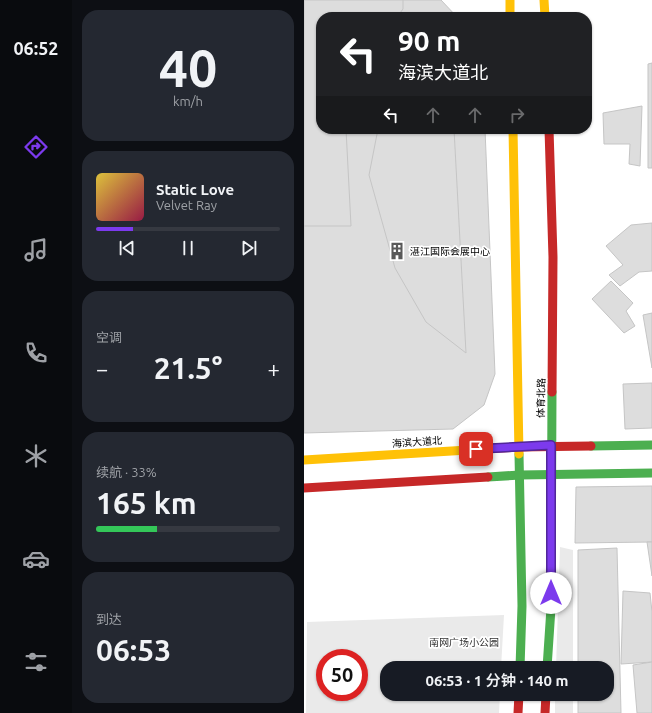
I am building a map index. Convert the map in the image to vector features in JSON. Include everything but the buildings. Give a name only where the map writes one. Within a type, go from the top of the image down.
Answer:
[{"type":"main road","points":[[510,0],[510,12]]},
{"type":"main road","points":[[544,0],[545,12]]},
{"type":"main road","points":[[513,134],[522,606],[520,661]]},
{"type":"main road","name":"体育北路","points":[[548,661],[551,608],[553,257],[549,134]]},
{"type":"main road","name":"海滨大道北","points":[[304,460],[519,446],[652,445]]},
{"type":"main road","points":[[304,488],[520,475],[652,473]]},
{"type":"main road","points":[[518,713],[519,701]]},
{"type":"main road","points":[[545,713],[546,701]]},
{"type":"green space","points":[[560,547],[573,550],[573,661],[556,661]]},
{"type":"green space","name":"南网广场小公园","points":[[504,615],[501,661],[380,661],[380,701],[500,701],[499,713],[306,713],[307,622]]},
{"type":"green space","points":[[555,701],[573,701],[573,713],[555,713]]},
{"type":"traffic: fast","points":[[547,661],[551,608],[552,392]]},
{"type":"traffic: fast","points":[[591,446],[652,445]]},
{"type":"traffic: fast","points":[[519,454],[522,606],[520,661]]},
{"type":"traffic: fast","points":[[488,477],[520,475],[652,473]]},
{"type":"traffic: slow","points":[[510,0],[510,12]]},
{"type":"traffic: slow","points":[[544,0],[545,12]]},
{"type":"traffic: slow","points":[[513,134],[519,454]]},
{"type":"traffic: slow","points":[[304,460],[468,450]]},
{"type":"traffic: jam","points":[[549,134],[553,257],[552,392]]},
{"type":"traffic: jam","points":[[468,450],[519,447],[591,446]]},
{"type":"traffic: jam","points":[[304,488],[488,477]]},
{"type":"traffic: jam","points":[[518,713],[519,701]]},
{"type":"traffic: jam","points":[[545,713],[546,701]]},
{"type":"place","name":"湛江国际会展中心","points":[[397,251]]},
{"type":"route","points":[[476,449],[551,445],[551,593]]}]
